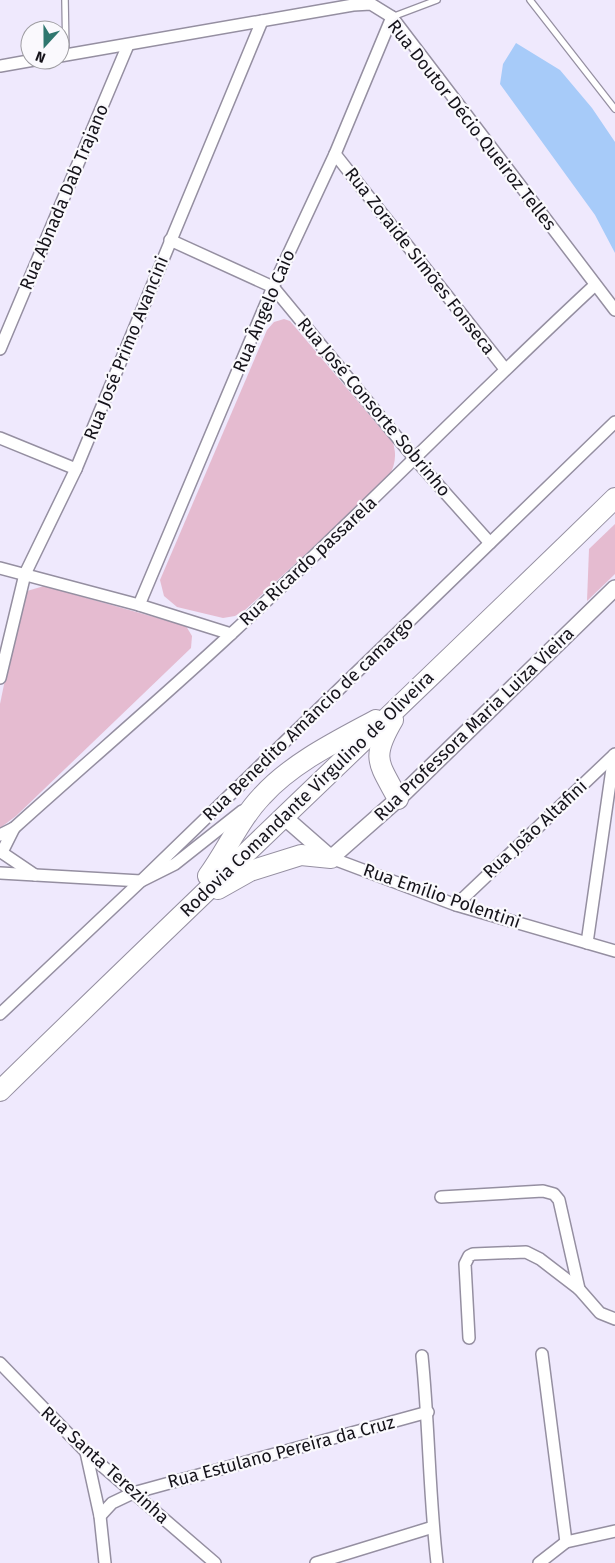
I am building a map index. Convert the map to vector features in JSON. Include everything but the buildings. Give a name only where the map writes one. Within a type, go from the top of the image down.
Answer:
[{"type":"highway","name":"Rodovia Comandante Virgulino de Oliveira","points":[[0,1092],[181,914],[402,706],[615,498]]},
{"type":"highway","points":[[181,914],[262,796],[280,779],[342,738],[402,706]]},
{"type":"highway","points":[[398,799],[378,762],[381,741],[402,706]]},
{"type":"highway","points":[[262,796],[283,816]]},
{"type":"highway","points":[[181,914],[229,882],[250,872],[301,855],[331,858]]},
{"type":"street","name":"Rua Doutor Décio Queiroz Telles","points":[[70,54],[262,21],[353,3],[370,2],[392,17],[615,310]]},
{"type":"street","name":"Rua Ângelo Caio","points":[[139,606],[273,287],[335,154],[392,17]]},
{"type":"street","name":"Rua José Primo Avancini","points":[[0,678],[26,574],[76,469],[262,21]]},
{"type":"street","name":"Rua Abnada Dab Trajano","points":[[0,349],[128,45]]},
{"type":"street","points":[[0,66],[20,62]]},
{"type":"street","name":"Rua Zoraide Simões Fonseca","points":[[335,154],[505,369]]},
{"type":"street","name":"Rua José Consorte Sobrinho","points":[[170,240],[273,287],[415,459],[490,543]]},
{"type":"street","name":"Rua Ricardo passarela","points":[[0,835],[14,828],[231,634],[415,459],[505,369],[595,285]]},
{"type":"street","name":"Rua Benedito Amâncio de camargo","points":[[0,1014],[141,881],[615,422]]},
{"type":"street","points":[[0,438],[76,469]]},
{"type":"street","points":[[0,568],[139,606],[231,634]]},
{"type":"street","name":"Rua Professora Maria Luiza Vieira","points":[[331,858],[398,799],[615,588]]},
{"type":"street","points":[[587,943],[615,754]]},
{"type":"street","name":"Rua João Altafini","points":[[456,905],[615,754]]},
{"type":"street","points":[[0,873],[141,881],[175,864],[262,796]]},
{"type":"street","name":"Rua Emílio Polentini","points":[[283,816],[331,858],[456,905],[615,951]]},
{"type":"street","name":"Rua Ricardo passarela","points":[[2,852],[14,828]]},
{"type":"street","points":[[2,852],[35,875]]},
{"type":"street","points":[[441,1197],[543,1191],[554,1194],[560,1200],[578,1289]]},
{"type":"street","points":[[469,1338],[465,1264],[469,1256],[473,1254],[526,1252],[540,1259],[578,1289],[615,1327]]},
{"type":"street","points":[[600,1313],[615,1319]]},
{"type":"street","points":[[542,1354],[566,1542]]},
{"type":"street","points":[[422,1356],[428,1412],[433,1527],[437,1563]]},
{"type":"street","name":"Rua Santa Terezinha","points":[[0,1363],[86,1452],[215,1563]]},
{"type":"street","name":"Rua Estulano Pereira da Cruz","points":[[100,1516],[112,1503],[134,1493],[428,1412]]},
{"type":"street","points":[[86,1452],[100,1516],[105,1563]]},
{"type":"street","points":[[316,1563],[433,1527]]},
{"type":"street","points":[[539,1563],[566,1542],[615,1531]]},
{"type":"lane","points":[[64,20],[65,0]]},
{"type":"lane","points":[[392,17],[437,0]]},
{"type":"lane","points":[[530,0],[615,109]]},
{"type":"shaded area","points":[[284,319],[290,321],[393,443],[395,461],[388,478],[245,610],[235,616],[223,618],[177,607],[164,596],[160,580],[267,330],[274,322]]},
{"type":"shaded area","points":[[615,524],[615,574],[587,601],[589,549]]},
{"type":"shaded area","points":[[44,586],[186,626],[192,636],[191,648],[16,816],[0,828],[0,704],[20,607],[27,591]]},
{"type":"water","points":[[516,43],[560,70],[592,108],[615,142],[615,253],[595,215],[500,84],[503,64]]}]
